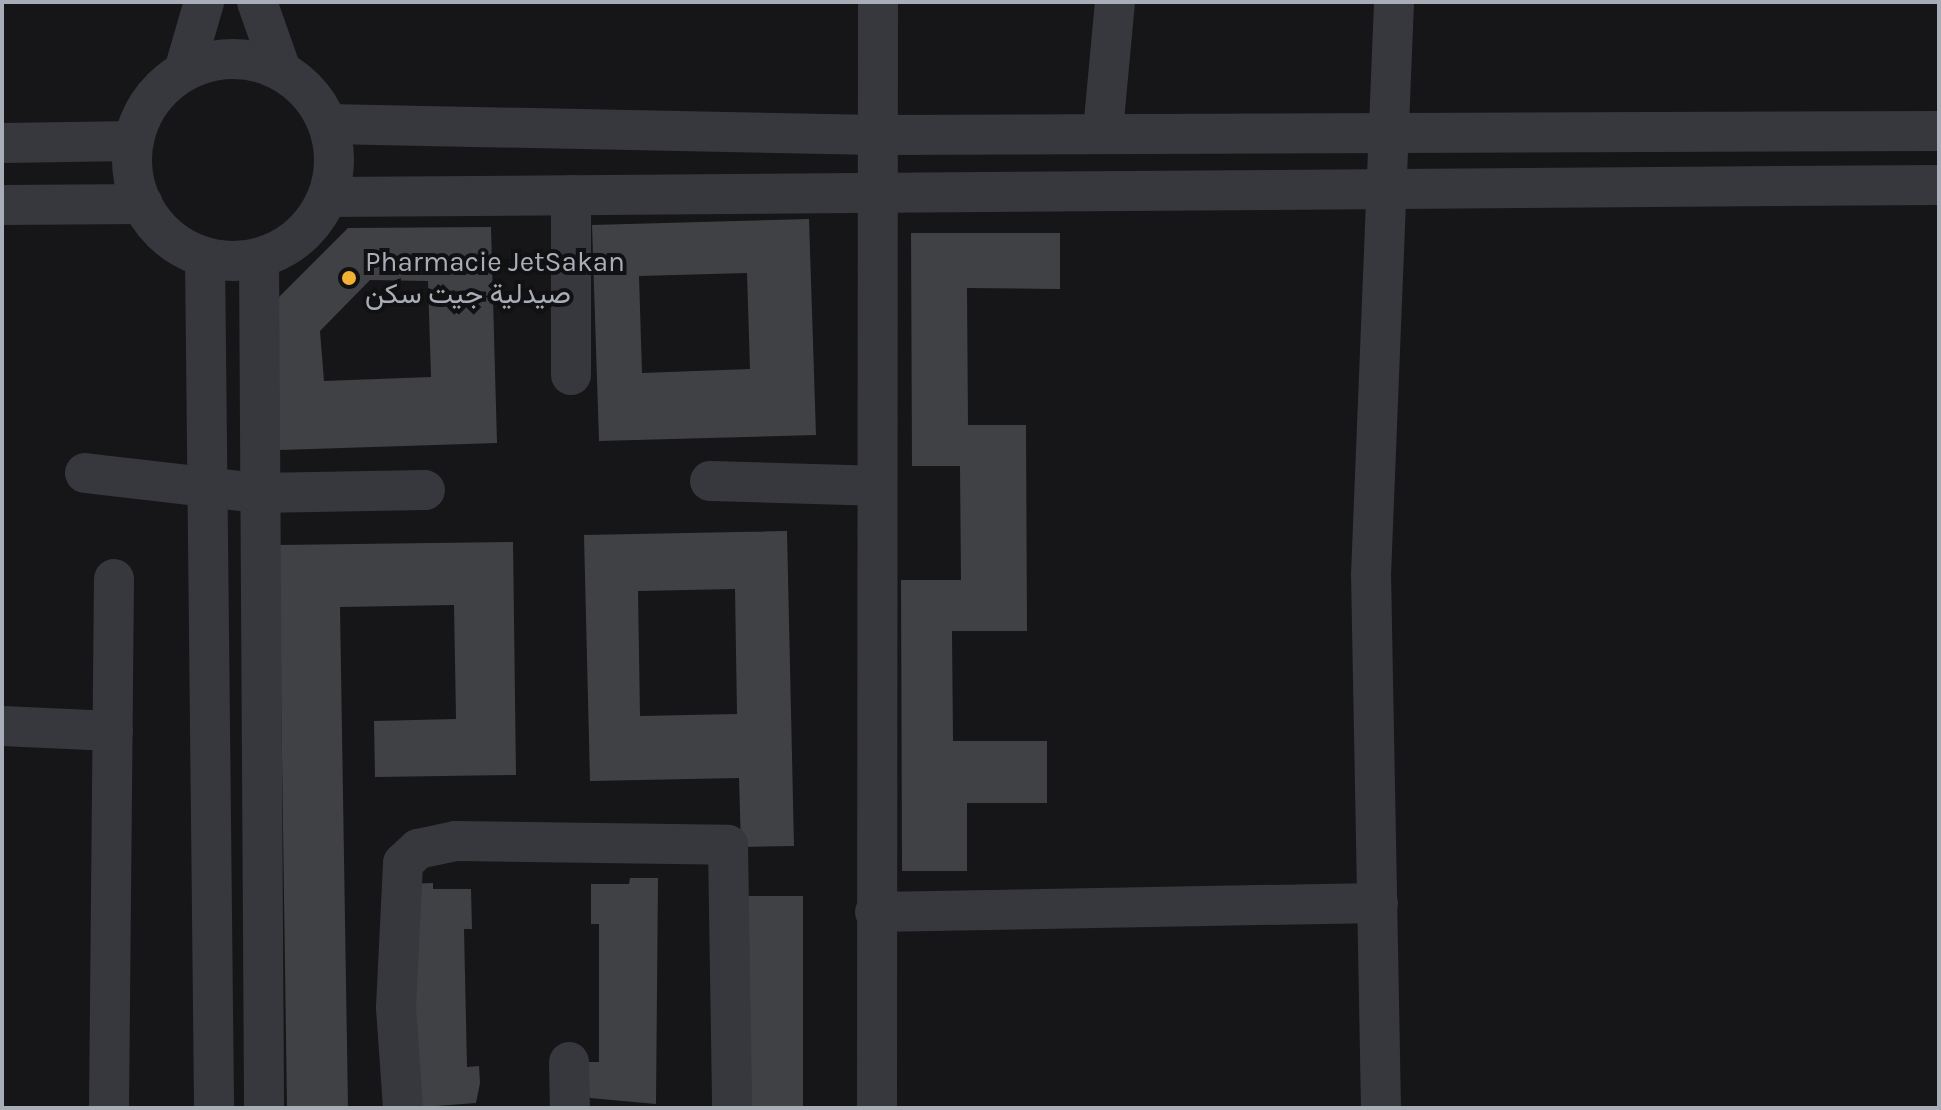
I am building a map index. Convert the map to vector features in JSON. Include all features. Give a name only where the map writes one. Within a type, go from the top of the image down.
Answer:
[{"type":"street","points":[[184,71],[204,2]]},
{"type":"street","points":[[257,2],[281,70]]},
{"type":"street","points":[[877,1108],[874,486],[879,189],[878,2]]},
{"type":"street","points":[[1103,131],[1115,2]]},
{"type":"street","points":[[1381,1108],[1371,575],[1392,187],[1394,2]]},
{"type":"street","points":[[247,59],[281,70],[310,93],[328,124],[334,173],[328,197],[288,245],[259,258],[205,257],[168,237],[143,204],[134,141],[161,89],[184,71],[247,59]]},
{"type":"street","points":[[328,124],[878,135],[1393,128],[1939,131]]},
{"type":"street","points":[[1595,184],[1598,130]]},
{"type":"street","points":[[2,143],[134,141]]},
{"type":"street","points":[[328,197],[879,189],[1939,185]]},
{"type":"street","points":[[571,195],[571,375]]},
{"type":"street","points":[[2,205],[143,204]]},
{"type":"street","points":[[205,257],[214,1108]]},
{"type":"street","points":[[259,258],[257,493],[264,1108]]},
{"type":"street","points":[[85,473],[257,493],[425,490]]},
{"type":"street","points":[[710,481],[874,486]]},
{"type":"street","points":[[109,1108],[114,579]]},
{"type":"street","points":[[2,726],[113,731]]},
{"type":"street","points":[[403,1108],[396,1007],[403,863],[418,849],[456,841],[728,845],[732,1108]]},
{"type":"street","points":[[875,912],[1378,903]]},
{"type":"street","points":[[569,1062],[570,1108]]},
{"type":"building","points":[[809,219],[816,435],[599,441],[592,225]],"holes":[[[747,273],[750,369],[642,373],[639,276]]]},
{"type":"building","points":[[491,227],[497,443],[280,450],[263,313],[348,228]],"holes":[[[370,280],[428,281],[431,377],[324,381],[320,331]]]},
{"type":"building","points":[[911,233],[1060,233],[1060,289],[967,288],[968,425],[1026,425],[1027,631],[952,631],[953,741],[1047,741],[1047,803],[967,803],[967,871],[902,871],[901,580],[961,580],[960,466],[912,466]]},
{"type":"building","points":[[787,531],[794,846],[741,847],[739,778],[590,781],[584,535]],"holes":[[[735,589],[737,714],[640,716],[638,591]]]},
{"type":"building","points":[[513,542],[516,775],[375,777],[374,721],[456,719],[454,605],[340,607],[348,1108],[287,1108],[279,545]]},
{"type":"building","points":[[630,878],[658,878],[656,1104],[590,1098],[585,1079],[585,1062],[599,1062],[599,924],[591,924],[591,884],[629,884]]},
{"type":"building","points":[[433,883],[433,889],[471,889],[472,929],[464,929],[467,1067],[479,1066],[480,1083],[476,1103],[409,1108],[404,884]]},
{"type":"building","points":[[739,896],[803,896],[803,1108],[739,1108]]},
{"type":"place","name":"Pharmacie JetSakan صيدلية جيت سكن","points":[[349,278]]}]
